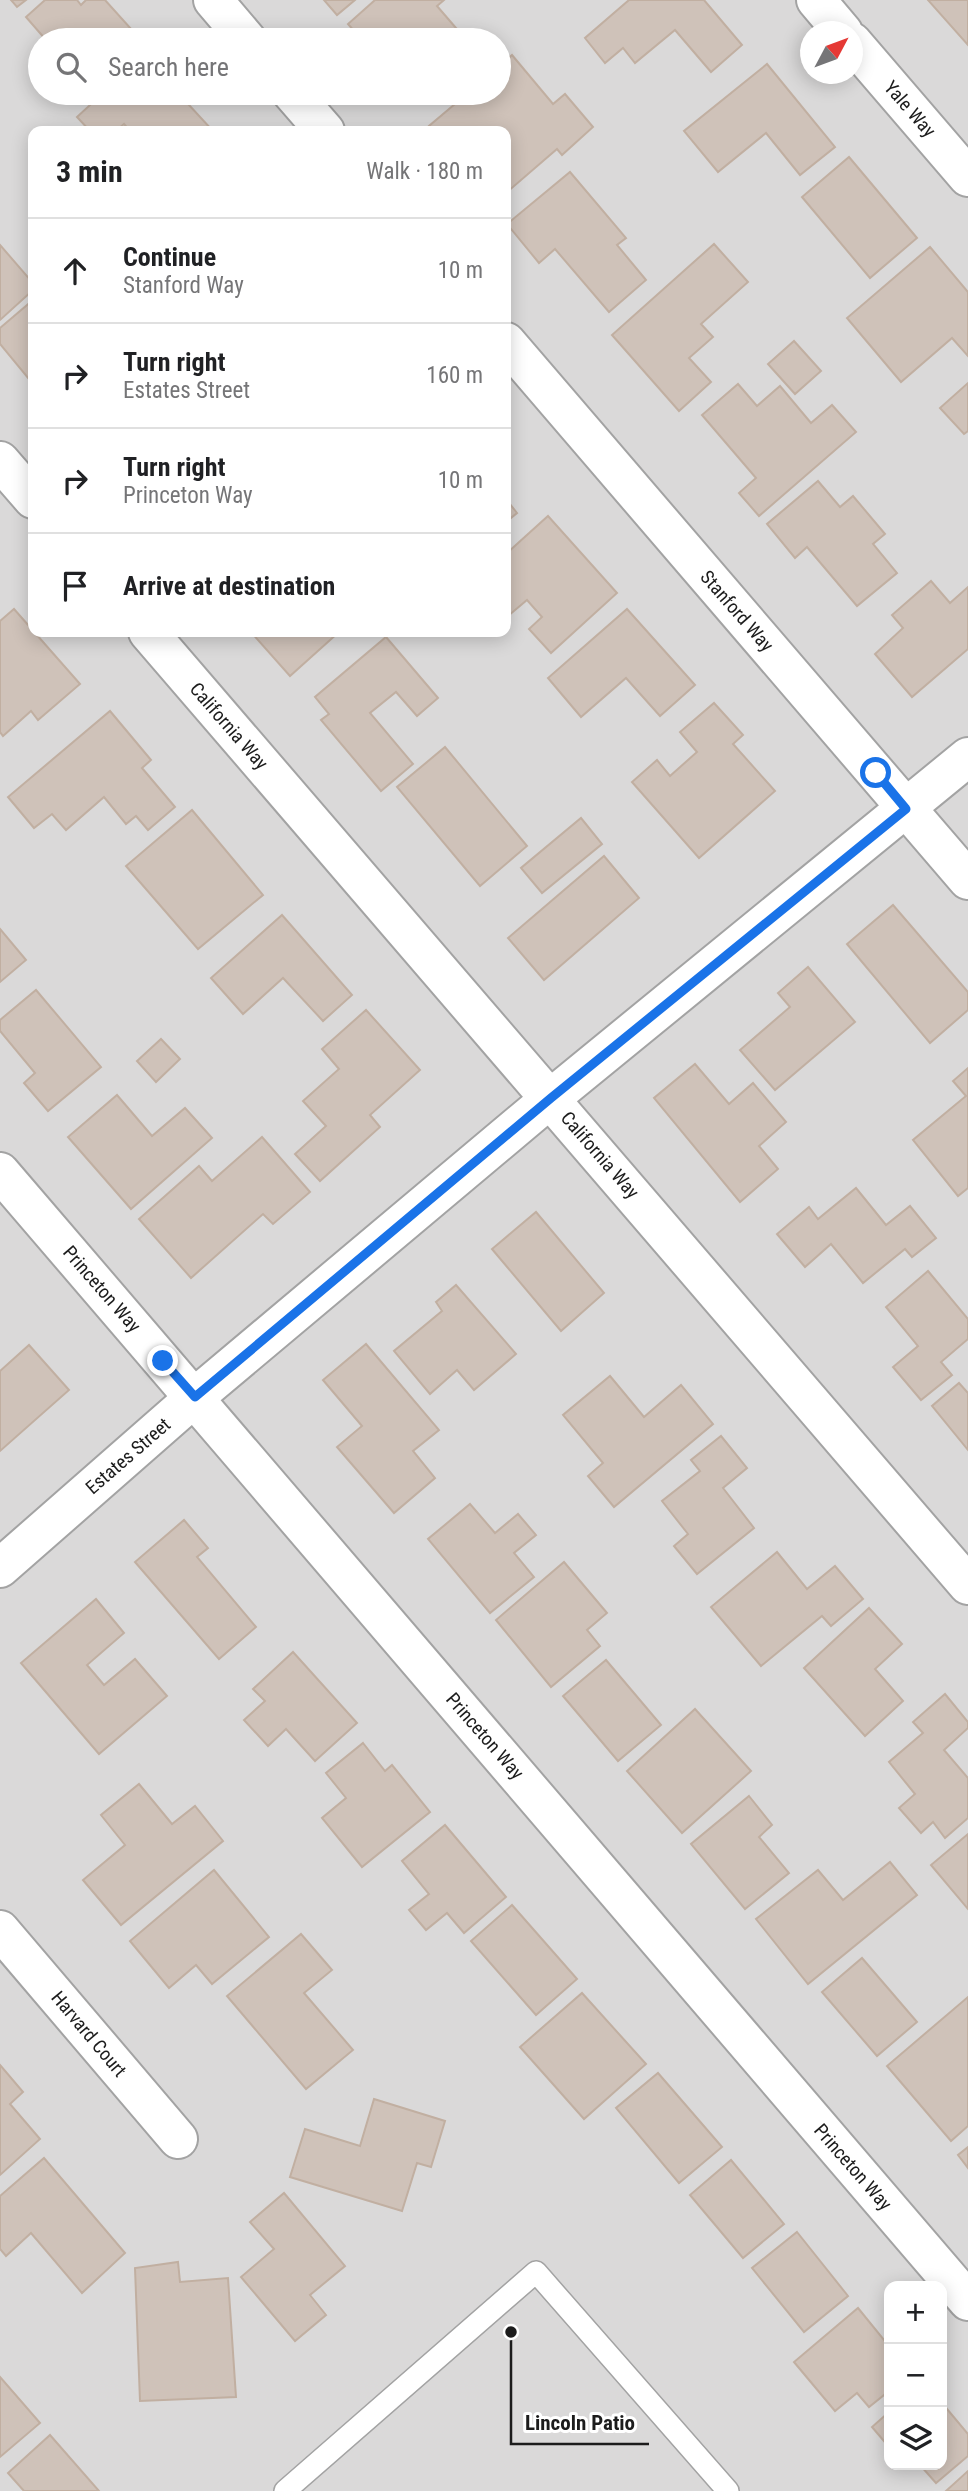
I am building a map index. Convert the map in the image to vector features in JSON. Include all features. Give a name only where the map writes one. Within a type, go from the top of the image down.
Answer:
[{"type":"street","points":[[213,0],[237,28]]},
{"type":"street","points":[[816,0],[834,21]]},
{"type":"street","name":"Yale Way","points":[[863,55],[968,177]]},
{"type":"street","points":[[302,105],[321,126]]},
{"type":"street","name":"Stanford Way","points":[[511,348],[968,880]]},
{"type":"street","points":[[0,461],[28,493]]},
{"type":"street","name":"California Way","points":[[152,637],[968,1585]]},
{"type":"street","name":"Estates Street","points":[[0,1568],[195,1397],[551,1098],[968,757]]},
{"type":"street","name":"Princeton Way","points":[[0,1172],[968,2301]]},
{"type":"street","name":"Harvard Court","points":[[0,1930],[177,2139]]},
{"type":"lane","points":[[285,2491],[536,2272],[728,2491]]},
{"type":"shaded area","points":[[0,0],[968,0],[968,2491],[0,2491]]},
{"type":"building","points":[[11,0],[26,0],[17,7]]},
{"type":"building","points":[[45,0],[77,0],[81,5],[86,0],[105,0],[130,28],[36,28],[26,17]]},
{"type":"building","points":[[324,0],[355,0],[337,15]]},
{"type":"building","points":[[375,0],[444,0],[437,6],[456,28],[352,28],[348,24]]},
{"type":"building","points":[[629,0],[704,0],[742,45],[711,72],[675,30],[635,63],[623,48],[605,63],[585,38]]},
{"type":"building","points":[[928,0],[968,0],[968,45]]},
{"type":"building","points":[[511,56],[553,104],[565,94],[593,127],[562,155],[557,149],[511,189],[511,126],[429,126],[454,105],[511,105]]},
{"type":"building","points":[[767,64],[835,147],[800,175],[766,133],[718,172],[684,131]]},
{"type":"building","points":[[90,105],[189,105],[208,126],[85,126],[77,117]]},
{"type":"building","points":[[849,157],[917,238],[870,278],[802,197]]},
{"type":"building","points":[[570,172],[626,238],[617,245],[646,280],[609,312],[555,249],[539,263],[511,229],[511,221]]},
{"type":"building","points":[[714,244],[748,282],[701,324],[713,337],[689,358],[711,382],[679,411],[612,335]]},
{"type":"building","points":[[0,245],[28,277],[28,295],[0,320]]},
{"type":"building","points":[[930,247],[968,292],[968,356],[952,338],[901,382],[847,318]]},
{"type":"building","points":[[28,304],[28,378],[0,344],[0,328]]},
{"type":"building","points":[[794,341],[821,371],[795,394],[768,364]]},
{"type":"building","points":[[968,383],[968,431],[964,434],[940,408]]},
{"type":"building","points":[[738,384],[757,406],[780,386],[811,423],[832,405],[856,432],[759,516],[739,493],[756,478],[702,415]]},
{"type":"building","points":[[818,481],[840,507],[853,496],[885,534],[873,544],[897,573],[857,606],[807,547],[795,558],[767,524]]},
{"type":"building","points":[[511,505],[517,513],[511,518]]},
{"type":"building","points":[[548,516],[617,593],[551,653],[529,629],[542,617],[527,600],[511,613],[511,549]]},
{"type":"building","points":[[931,581],[950,603],[968,587],[968,649],[912,697],[875,654],[903,628],[892,615]]},
{"type":"building","points":[[14,609],[28,625],[28,637],[39,637],[80,684],[38,720],[31,711],[3,736],[0,732],[0,621]]},
{"type":"building","points":[[627,609],[695,685],[660,716],[626,678],[581,717],[548,678]]},
{"type":"building","points":[[255,637],[333,637],[290,676]]},
{"type":"building","points":[[386,637],[438,698],[417,716],[396,692],[370,713],[413,764],[381,791],[321,720],[329,714],[315,697]]},
{"type":"building","points":[[714,703],[743,735],[733,744],[775,791],[699,858],[632,782],[657,760],[670,776],[697,752],[680,732]]},
{"type":"building","points":[[110,711],[151,760],[142,768],[175,807],[148,830],[136,816],[126,824],[104,797],[66,830],[52,814],[34,828],[8,797]]},
{"type":"building","points":[[445,747],[527,846],[480,886],[397,787]]},
{"type":"building","points":[[192,810],[263,895],[198,949],[126,866]]},
{"type":"building","points":[[581,818],[602,844],[542,893],[521,868]]},
{"type":"building","points":[[604,856],[639,898],[544,980],[508,938]]},
{"type":"building","points":[[893,905],[968,992],[968,1010],[930,1043],[847,944]]},
{"type":"building","points":[[282,915],[352,995],[323,1021],[283,978],[243,1014],[211,978]]},
{"type":"building","points":[[0,929],[26,960],[0,982]]},
{"type":"building","points":[[808,967],[855,1022],[775,1090],[740,1050],[790,1007],[778,993]]},
{"type":"building","points":[[36,990],[101,1067],[48,1111],[24,1083],[35,1073],[0,1031],[0,1020]]},
{"type":"building","points":[[366,1010],[420,1070],[370,1115],[380,1127],[320,1181],[295,1154],[326,1126],[303,1101],[339,1069],[322,1049]]},
{"type":"building","points":[[161,1039],[180,1059],[156,1082],[137,1061]]},
{"type":"building","points":[[695,1064],[729,1104],[753,1083],[786,1122],[759,1146],[778,1169],[740,1202],[654,1098]]},
{"type":"building","points":[[968,1068],[968,1188],[958,1196],[913,1140],[966,1096],[953,1081]]},
{"type":"building","points":[[117,1095],[152,1136],[185,1108],[212,1138],[131,1209],[68,1137]]},
{"type":"building","points":[[262,1137],[310,1192],[273,1224],[263,1214],[191,1278],[139,1219],[199,1166],[212,1181]]},
{"type":"building","points":[[856,1188],[886,1225],[910,1206],[936,1238],[912,1257],[905,1249],[863,1283],[831,1244],[805,1267],[777,1234],[809,1207],[818,1219]]},
{"type":"building","points":[[536,1212],[604,1293],[561,1331],[492,1249]]},
{"type":"building","points":[[928,1271],[968,1319],[968,1339],[941,1362],[952,1375],[921,1400],[893,1367],[918,1346],[886,1307]]},
{"type":"building","points":[[456,1285],[516,1354],[474,1390],[457,1370],[430,1394],[394,1351],[442,1311],[436,1302]]},
{"type":"building","points":[[366,1344],[439,1430],[413,1451],[435,1478],[394,1513],[337,1447],[362,1426],[323,1380]]},
{"type":"building","points":[[29,1345],[69,1390],[0,1451],[0,1371]]},
{"type":"building","points":[[610,1376],[644,1417],[681,1385],[713,1424],[614,1507],[588,1476],[603,1463],[563,1415]]},
{"type":"building","points":[[959,1383],[968,1393],[968,1450],[932,1406]]},
{"type":"building","points":[[721,1436],[747,1468],[723,1488],[754,1528],[697,1574],[674,1546],[688,1534],[662,1501],[700,1471],[691,1460]]},
{"type":"building","points":[[470,1504],[495,1533],[518,1514],[536,1535],[514,1553],[534,1577],[490,1613],[428,1539]]},
{"type":"building","points":[[184,1520],[208,1548],[197,1557],[256,1627],[219,1659],[135,1562]]},
{"type":"building","points":[[777,1552],[807,1589],[835,1566],[863,1599],[831,1626],[822,1616],[761,1666],[711,1607]]},
{"type":"building","points":[[564,1562],[607,1613],[587,1630],[600,1646],[551,1687],[496,1620]]},
{"type":"building","points":[[96,1599],[124,1633],[87,1665],[104,1685],[135,1659],[167,1696],[99,1754],[21,1663]]},
{"type":"building","points":[[869,1608],[902,1644],[875,1669],[903,1701],[865,1736],[804,1668]]},
{"type":"building","points":[[293,1652],[357,1723],[315,1761],[286,1729],[268,1746],[244,1720],[265,1701],[253,1689]]},
{"type":"building","points":[[606,1660],[661,1725],[618,1761],[563,1696]]},
{"type":"building","points":[[945,1694],[968,1722],[968,1728],[944,1750],[968,1778],[968,1818],[945,1838],[933,1822],[921,1833],[899,1808],[915,1794],[889,1762],[923,1733],[913,1722]]},
{"type":"building","points":[[695,1709],[751,1771],[682,1833],[627,1771]]},
{"type":"building","points":[[363,1743],[385,1771],[392,1765],[430,1812],[362,1867],[322,1818],[346,1798],[326,1773]]},
{"type":"building","points":[[139,1784],[172,1824],[195,1806],[223,1841],[121,1925],[83,1880],[125,1845],[101,1815]]},
{"type":"building","points":[[749,1796],[772,1825],[759,1837],[789,1873],[745,1909],[691,1844]]},
{"type":"building","points":[[445,1825],[506,1897],[464,1933],[447,1913],[426,1930],[409,1910],[429,1894],[402,1861]]},
{"type":"building","points":[[968,1834],[968,1909],[931,1865]]},
{"type":"building","points":[[890,1862],[917,1895],[808,1984],[756,1919],[818,1870],[843,1900]]},
{"type":"building","points":[[214,1870],[269,1937],[212,1984],[196,1965],[169,1988],[130,1941]]},
{"type":"building","points":[[512,1905],[577,1979],[536,2015],[471,1941]]},
{"type":"building","points":[[301,1934],[332,1970],[304,1993],[353,2050],[306,2089],[227,1996]]},
{"type":"building","points":[[862,1958],[917,2022],[877,2056],[822,1992]]},
{"type":"building","points":[[582,1993],[646,2064],[584,2119],[520,2047]]},
{"type":"building","points":[[968,1997],[968,2126],[951,2141],[887,2066]]},
{"type":"building","points":[[0,2065],[23,2092],[10,2104],[40,2139],[0,2175]]},
{"type":"building","points":[[658,2073],[722,2147],[679,2183],[616,2108]]},
{"type":"building","points":[[374,2099],[445,2121],[431,2167],[417,2163],[402,2211],[290,2177],[305,2129],[360,2146]]},
{"type":"building","points":[[968,2147],[968,2168],[958,2155]]},
{"type":"building","points":[[44,2158],[125,2253],[82,2293],[31,2233],[6,2256],[0,2249],[0,2196]]},
{"type":"building","points":[[731,2160],[784,2224],[743,2258],[690,2195]]},
{"type":"building","points":[[284,2193],[345,2266],[310,2295],[326,2315],[295,2341],[241,2277],[274,2249],[250,2222]]},
{"type":"building","points":[[797,2232],[848,2296],[804,2332],[752,2268]]},
{"type":"building","points":[[178,2262],[180,2282],[228,2278],[236,2397],[140,2401],[135,2268]]},
{"type":"building","points":[[858,2308],[884,2340],[884,2395],[869,2407],[857,2393],[835,2411],[794,2362]]},
{"type":"building","points":[[0,2377],[40,2423],[0,2457]]},
{"type":"building","points":[[947,2409],[968,2434],[968,2456],[936,2483],[924,2470],[947,2470]]},
{"type":"building","points":[[884,2416],[884,2441],[872,2427]]},
{"type":"building","points":[[50,2435],[99,2491],[24,2491],[8,2473]]},
{"type":"building","points":[[968,2471],[968,2491],[946,2491]]},
{"type":"place","name":"Lincoln Patio","points":[[511,2332]]},
{"type":"route","points":[[163,1361],[195,1397],[551,1098],[906,809],[876,773]]}]
